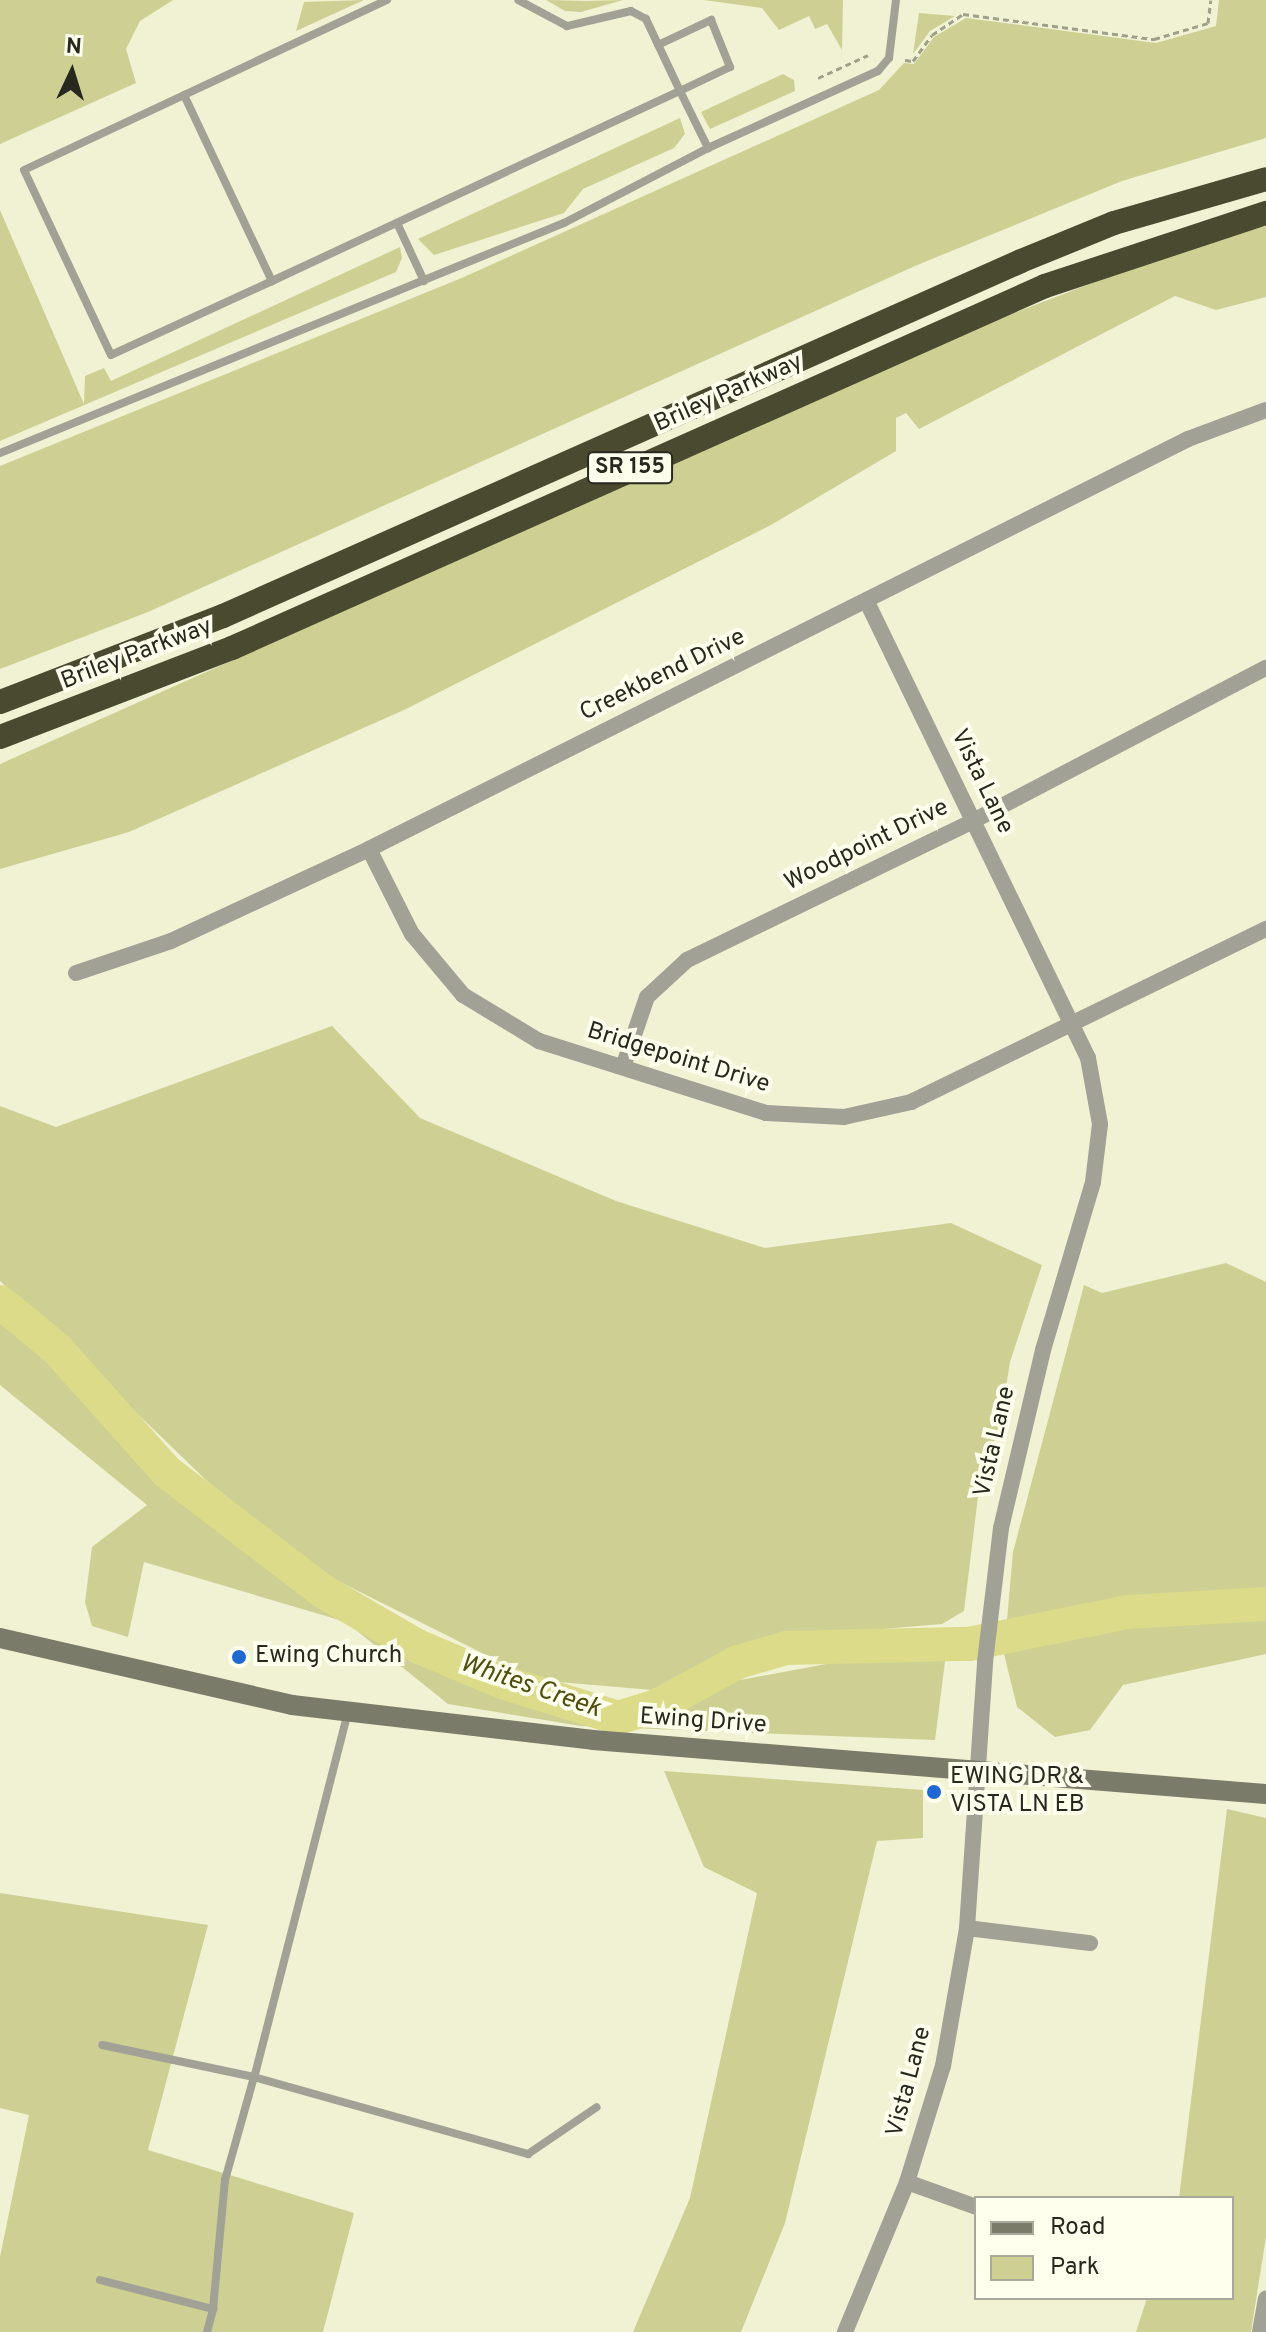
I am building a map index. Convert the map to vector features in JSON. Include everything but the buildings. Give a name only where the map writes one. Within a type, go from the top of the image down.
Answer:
[{"type":"highway","name":"Briley Parkway","points":[[0,702],[223,616],[1021,261],[1114,223],[1266,179]]},
{"type":"highway","name":"Briley Parkway","points":[[0,737],[232,648],[1045,286],[1266,213]]},
{"type":"street","name":"Creekbend Drive","points":[[76,973],[171,941],[369,849],[1188,439],[1266,410]]},
{"type":"street","name":"Vista Lane","points":[[845,2332],[907,2182],[943,2066],[967,1928],[985,1662],[1001,1528],[1043,1350],[1093,1182],[1100,1124],[1088,1058],[867,602]]},
{"type":"street","name":"Woodpoint Drive","points":[[623,1067],[647,997],[687,960],[973,821],[1266,668]]},
{"type":"street","name":"Bridgepoint Drive","points":[[369,849],[412,934],[463,995],[539,1041],[766,1113],[844,1117],[911,1102],[1266,929]]},
{"type":"street","name":"Ewing Drive","points":[[0,1638],[292,1705],[348,1712],[593,1740],[977,1768],[1266,1794]]},
{"type":"street","points":[[967,1928],[1090,1943]]},
{"type":"street","points":[[907,2182],[974,2206]]},
{"type":"street","points":[[1260,2332],[1266,2299]]},
{"type":"lane","points":[[387,0],[24,170],[111,355],[730,67],[711,20],[658,45]]},
{"type":"lane","points":[[518,0],[567,26],[631,11],[646,19],[708,148]]},
{"type":"lane","points":[[0,453],[564,223],[708,148],[878,71],[889,58],[896,0]]},
{"type":"lane","points":[[184,95],[272,281]]},
{"type":"lane","points":[[397,223],[424,281]]},
{"type":"lane","points":[[207,2332],[213,2309],[225,2180],[348,1712]]},
{"type":"lane","points":[[102,2045],[254,2077],[528,2154],[597,2107]]},
{"type":"lane","points":[[100,2280],[213,2309]]},
{"type":"path","points":[[905,60],[913,61],[932,35],[963,14],[1154,39],[1208,23],[1211,0]]},
{"type":"path","points":[[818,78],[868,55]]},
{"type":"green space","points":[[0,0],[173,0],[140,21],[126,49],[136,83],[0,144]]},
{"type":"green space","points":[[364,0],[296,31],[304,2]]},
{"type":"green space","points":[[546,0],[623,0],[581,12],[565,11]]},
{"type":"green space","points":[[704,0],[843,0],[842,50],[827,24],[815,29],[809,16],[779,30],[762,8]]},
{"type":"green space","points":[[1219,0],[1266,0],[1266,138],[1122,181],[915,266],[148,612],[0,669],[0,466],[464,277],[879,90],[904,63],[914,64],[934,37],[966,18],[1156,43],[1216,26]]},
{"type":"green space","points":[[919,13],[955,16],[930,31],[913,54]]},
{"type":"green space","points":[[783,74],[794,80],[795,91],[710,129],[701,112]]},
{"type":"green space","points":[[680,118],[685,134],[674,148],[583,189],[564,213],[434,255],[418,239]]},
{"type":"green space","points":[[0,210],[84,404],[85,376],[104,368],[111,381],[400,247],[402,258],[396,272],[0,441]]},
{"type":"green space","points":[[1266,226],[1266,297],[1216,310],[1175,296],[919,429],[906,413],[896,418],[896,451],[771,525],[404,710],[129,832],[0,869],[0,764],[991,322],[1183,248]]},
{"type":"green space","points":[[332,1026],[420,1118],[616,1201],[765,1248],[951,1223],[1042,1265],[1010,1362],[1001,1418],[978,1497],[964,1611],[942,1624],[754,1640],[652,1690],[536,1680],[324,1574],[207,1481],[0,1281],[0,1106],[56,1127]]},
{"type":"green space","points":[[1226,1263],[1266,1282],[1266,1654],[1123,1685],[1090,1730],[1055,1737],[1017,1707],[1004,1654],[1013,1552],[1084,1285],[1102,1293]]},
{"type":"green space","points":[[0,1320],[48,1360],[179,1497],[327,1604],[460,1679],[578,1718],[637,1722],[724,1683],[853,1659],[946,1654],[935,1740],[581,1726],[448,1704],[346,1622],[144,1562],[128,1637],[92,1626],[85,1602],[92,1547],[147,1505],[0,1385]]},
{"type":"green space","points":[[664,1771],[923,1790],[923,1838],[877,1841],[785,2223],[741,2332],[633,2332],[690,2198],[757,1893],[704,1867]]},
{"type":"green space","points":[[1227,1809],[1266,1818],[1266,2237],[1251,2332],[1136,2332],[1146,2300],[1234,2300],[1234,2196],[1179,2196]]},
{"type":"green space","points":[[0,1893],[208,1925],[148,2150],[354,2213],[323,2332],[0,2332],[0,2257],[29,2115],[0,2108]]},
{"type":"waterway","name":"Whites Creek","points":[[0,1302],[57,1349],[167,1472],[324,1592],[417,1646],[502,1682],[618,1718],[655,1707],[738,1662],[786,1648],[969,1644],[1128,1612],[1266,1604]]},
{"type":"place","name":"Ewing Church","points":[[239,1657]]},
{"type":"place","name":"EWING DR & VISTA LN EB","points":[[934,1792]]}]
